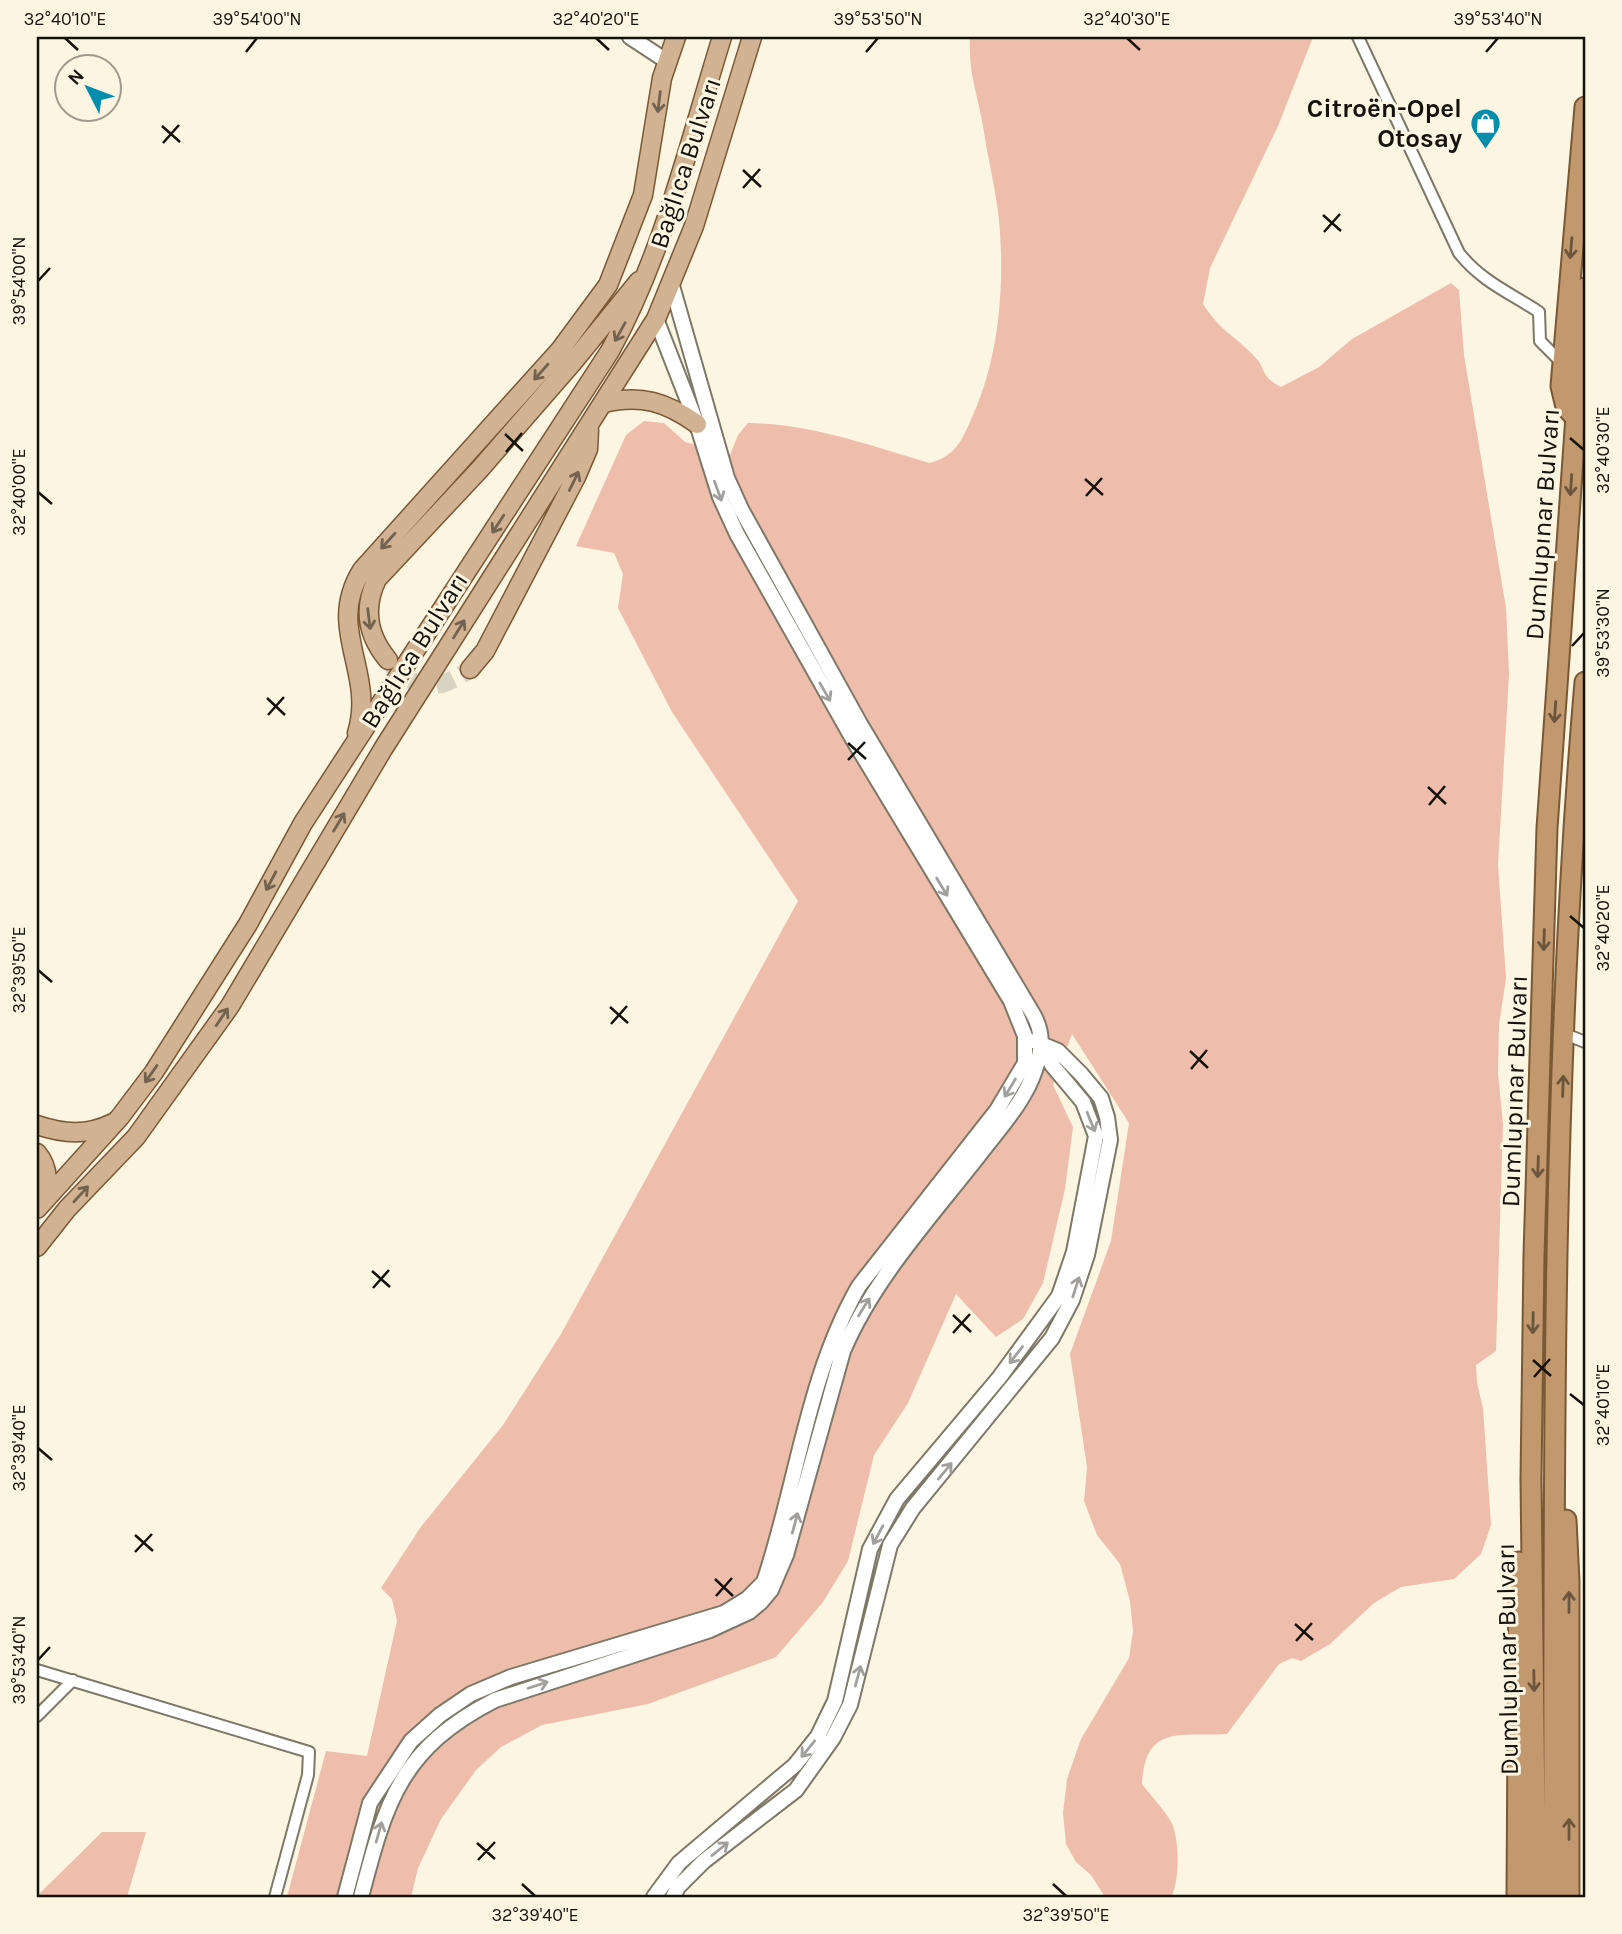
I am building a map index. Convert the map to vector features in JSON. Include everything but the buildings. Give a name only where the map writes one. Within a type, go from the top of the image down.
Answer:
[{"type":"highway","points":[[1571,363],[1585,107]]},
{"type":"highway","name":"Dumlupınar Bulvarı","points":[[1536,1897],[1531,1441],[1547,828],[1575,417],[1571,363],[1585,288]]},
{"type":"highway","name":"Dumlupınar Bulvarı","points":[[1554,1897],[1556,1252],[1576,784],[1585,682]]},
{"type":"highway","points":[[1517,1897],[1521,1507],[1523,1473],[1531,1441]]},
{"type":"highway","points":[[1554,1441],[1564,1468],[1569,1581],[1569,1897]]},
{"type":"main road","points":[[350,752],[359,728],[362,703],[346,611],[355,581],[560,350],[608,285],[635,219],[649,171],[662,78],[676,37]]},
{"type":"main road","name":"Bağlıca Bulvarı","points":[[37,1209],[116,1121],[154,1072],[248,924],[303,823],[610,351],[635,305],[652,265],[722,37]]},
{"type":"main road","name":"Bağlıca Bulvarı","points":[[37,1247],[67,1209],[136,1137],[230,1006],[383,749],[656,318],[672,286],[694,226],[752,37]]},
{"type":"main road","points":[[387,660],[372,635],[367,613],[369,596],[377,579],[573,362],[652,265]]},
{"type":"main road","points":[[573,362],[586,317]]},
{"type":"main road","points":[[604,403],[623,398],[651,400],[675,409],[697,425]]},
{"type":"main road","points":[[470,669],[485,651],[576,477],[588,449],[589,426]]},
{"type":"main road","points":[[37,1125],[64,1133],[82,1133],[116,1121]]},
{"type":"main road","points":[[37,1153],[44,1164],[47,1177],[46,1192],[37,1209]]},
{"type":"street","points":[[630,37],[668,62]]},
{"type":"street","points":[[1358,37],[1459,253],[1472,270],[1539,312],[1540,341],[1571,363]]},
{"type":"street","points":[[654,1897],[679,1863],[795,1765],[818,1736],[835,1701],[870,1549],[897,1499],[999,1378],[1059,1296],[1074,1252],[1096,1136],[1083,1102],[1052,1065],[1042,1045],[1039,1023],[859,722],[741,509],[727,478],[672,286]]},
{"type":"street","points":[[345,1897],[370,1803],[411,1741],[440,1715],[471,1695],[511,1677],[724,1613],[747,1599],[764,1582],[819,1380],[846,1310],[859,1286],[997,1110],[1025,1063],[1025,1036],[1011,1001],[854,741],[737,534],[720,497],[697,425],[656,318]]},
{"type":"street","points":[[1565,1034],[1585,1042]]},
{"type":"street","points":[[673,1897],[678,1887],[704,1861],[796,1790],[833,1738],[850,1705],[890,1545],[913,1508],[1052,1338],[1072,1300],[1087,1255],[1110,1140],[1101,1098],[1058,1051],[1025,1036]]},
{"type":"street","points":[[361,1897],[386,1809],[399,1782],[422,1752],[463,1716],[495,1700],[710,1630],[750,1612],[771,1590],[786,1555],[843,1351],[856,1321],[876,1288],[1012,1113],[1035,1072],[1042,1045]]},
{"type":"street","points":[[37,1670],[181,1716],[309,1752],[308,1775],[275,1897]]},
{"type":"street","points":[[37,1716],[72,1680]]},
{"type":"shaded area","points":[[970,37],[1313,37],[1278,126],[1210,268],[1203,304],[1221,327],[1258,360],[1269,379],[1281,387],[1319,367],[1352,339],[1451,283],[1459,290],[1464,355],[1506,608],[1509,674],[1498,865],[1506,978],[1499,1025],[1498,1074],[1503,1124],[1496,1351],[1476,1365],[1483,1408],[1491,1525],[1481,1554],[1454,1579],[1401,1587],[1374,1603],[1330,1644],[1301,1661],[1292,1658],[1279,1664],[1227,1734],[1181,1735],[1158,1742],[1150,1751],[1145,1764],[1142,1784],[1170,1820],[1176,1836],[1178,1858],[1174,1890],[1171,1897],[1105,1897],[1091,1875],[1076,1862],[1066,1844],[1063,1813],[1067,1779],[1081,1739],[1129,1658],[1133,1631],[1130,1601],[1120,1564],[1097,1535],[1084,1501],[1087,1467],[1070,1354],[1111,1241],[1129,1123],[1072,1034],[1053,1085],[1073,1127],[1065,1189],[1043,1283],[1023,1319],[996,1337],[956,1294],[908,1403],[874,1455],[848,1561],[823,1602],[776,1657],[648,1704],[542,1725],[501,1747],[476,1770],[441,1819],[418,1868],[411,1897],[287,1897],[326,1751],[367,1756],[397,1621],[392,1599],[381,1588],[420,1528],[503,1425],[561,1334],[798,901],[672,712],[618,608],[623,574],[614,553],[576,546],[626,435],[644,421],[664,423],[685,442],[730,455],[738,435],[748,423],[817,431],[929,463],[946,456],[957,445],[982,394],[994,349],[1001,278],[997,206],[972,71]]},
{"type":"shaded area","points":[[102,1832],[146,1832],[127,1897],[37,1896]]},
{"type":"tunnel","points":[[390,663],[410,680],[428,686],[448,682],[470,669]]},
{"type":"place","name":"Citroën-Opel Otosay","points":[[1485,150]]}]
